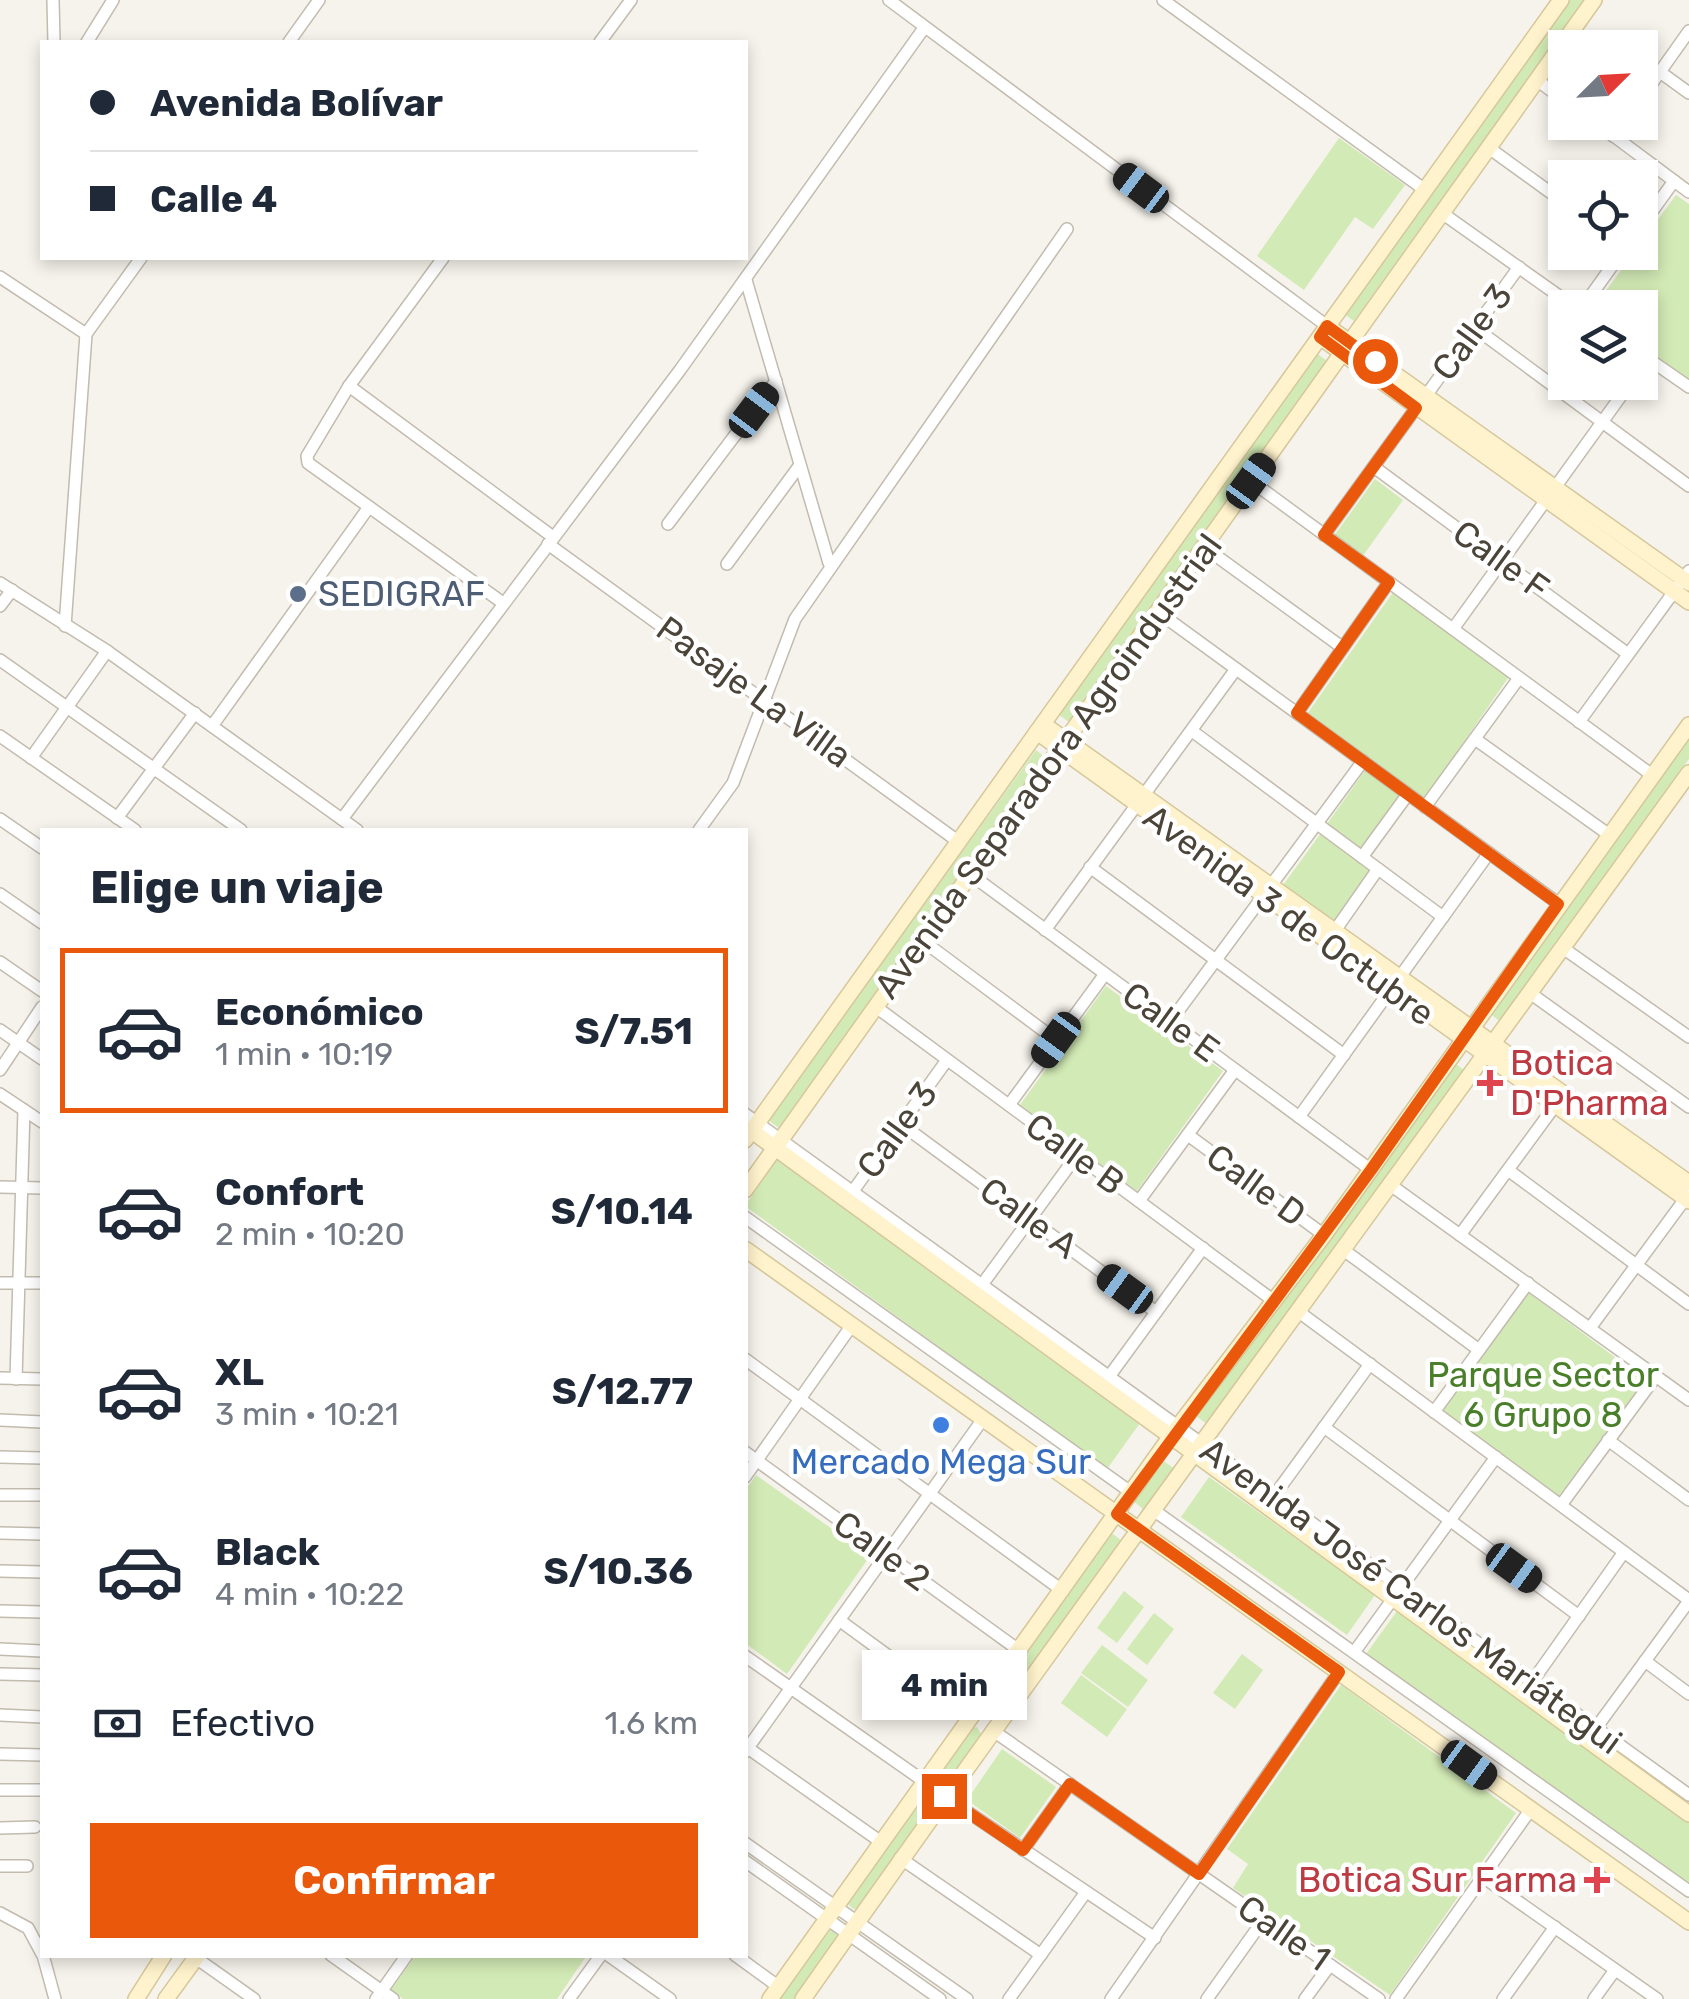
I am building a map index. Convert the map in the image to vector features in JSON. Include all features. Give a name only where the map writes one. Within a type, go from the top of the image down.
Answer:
[{"type":"street","points":[[53,0],[54,40]]},
{"type":"street","points":[[88,40],[113,0]]},
{"type":"street","points":[[290,40],[319,0]]},
{"type":"street","points":[[601,40],[630,0]]},
{"type":"street","points":[[888,0],[1324,332],[1551,494],[1684,581],[1689,602]]},
{"type":"street","points":[[1163,0],[1425,190]]},
{"type":"street","name":"Avenida Separadora Agroindustrial","points":[[750,1127],[959,842],[1561,0]]},
{"type":"street","name":"Avenida Separadora Agroindustrial","points":[[748,1186],[1594,0]]},
{"type":"street","points":[[342,819],[746,280],[924,28]]},
{"type":"street","points":[[1658,75],[1689,31]]},
{"type":"street","points":[[1660,72],[1689,93]]},
{"type":"street","points":[[1537,80],[1548,88]]},
{"type":"street","points":[[1618,140],[1689,192]]},
{"type":"street","points":[[1489,148],[1548,191]]},
{"type":"street","points":[[1658,203],[1674,181]]},
{"type":"street","points":[[1442,213],[1553,290]]},
{"type":"street","points":[[700,828],[733,783],[746,739],[768,700],[794,618],[1066,228]]},
{"type":"street","points":[[65,626],[86,334],[140,260]]},
{"type":"street","points":[[442,260],[349,386],[308,450],[308,463],[504,603]]},
{"type":"street","name":"Calle 3","points":[[1324,535],[1519,267]]},
{"type":"street","points":[[1593,290],[1608,270]]},
{"type":"street","points":[[0,277],[86,334]]},
{"type":"street","points":[[746,280],[829,563]]},
{"type":"street","points":[[1475,328],[1689,486]]},
{"type":"street","points":[[1658,369],[1689,388]]},
{"type":"street","points":[[668,524],[776,381]]},
{"type":"street","name":"Pasaje La Villa","points":[[349,386],[550,541],[959,842]]},
{"type":"street","points":[[1452,629],[1618,400]]},
{"type":"street","points":[[728,564],[800,465]]},
{"type":"street","name":"Calle F","points":[[1374,467],[1628,654]]},
{"type":"street","points":[[1251,481],[1652,775]]},
{"type":"street","points":[[212,726],[369,507]]},
{"type":"street","points":[[1204,547],[1343,648]]},
{"type":"street","points":[[1579,722],[1684,581]]},
{"type":"street","points":[[1297,713],[1389,582]]},
{"type":"street","points":[[0,583],[107,650],[354,828]]},
{"type":"street","points":[[0,606],[12,590]]},
{"type":"street","points":[[1158,612],[1558,904]]},
{"type":"street","points":[[31,758],[107,650]]},
{"type":"street","points":[[0,660],[238,828]]},
{"type":"street","points":[[1046,930],[1138,798],[1236,668]]},
{"type":"street","points":[[1426,807],[1519,678]]},
{"type":"street","points":[[117,818],[195,713]]},
{"type":"street","points":[[738,1958],[774,1993],[1175,1432],[1324,1235],[1689,725]]},
{"type":"street","name":"Avenida 3 de Octubre","points":[[1040,728],[1688,1194]]},
{"type":"street","points":[[1192,731],[1443,918]]},
{"type":"street","points":[[0,736],[132,828]]},
{"type":"street","points":[[1475,739],[1608,834]]},
{"type":"street","points":[[1170,1022],[1363,761]]},
{"type":"street","points":[[802,1999],[1137,1528],[1300,1312],[1689,773]]},
{"type":"street","points":[[1362,858],[1408,794]]},
{"type":"street","points":[[0,819],[40,847]]},
{"type":"street","points":[[1299,1117],[1489,853]]},
{"type":"street","points":[[1090,867],[1344,1055]]},
{"type":"street","points":[[1334,932],[1378,869]]},
{"type":"street","name":"Calle E","points":[[970,874],[1371,1170]]},
{"type":"street","name":"Avenida 3 de Octubre","points":[[1267,890],[1334,932],[1395,984]]},
{"type":"street","points":[[0,894],[40,922]]},
{"type":"street","points":[[923,941],[1056,1040]]},
{"type":"street","points":[[1563,948],[1689,1037]]},
{"type":"street","points":[[0,962],[40,990]]},
{"type":"street","points":[[1009,1105],[1105,974]]},
{"type":"street","points":[[1530,993],[1689,1107]]},
{"type":"street","name":"Calle B","points":[[876,1007],[1274,1301]]},
{"type":"street","points":[[0,1070],[40,1010]]},
{"type":"street","points":[[0,1030],[40,1058]]},
{"type":"street","name":"Avenida 3 de Octubre","points":[[1489,1051],[1554,1107],[1688,1194]]},
{"type":"street","name":"Calle 3","points":[[849,1196],[948,1060]]},
{"type":"street","points":[[1139,1201],[1235,1070]]},
{"type":"street","points":[[0,1094],[40,1121]]},
{"type":"street","points":[[1460,1235],[1554,1107]]},
{"type":"street","points":[[16,1379],[24,1110]]},
{"type":"street","name":"Calle A","points":[[901,1124],[1156,1312]]},
{"type":"street","name":"Avenida José Carlos Mariátegui","points":[[750,1127],[1398,1594],[1689,1814]]},
{"type":"street","name":"Calle D","points":[[1188,1134],[1324,1235]]},
{"type":"street","points":[[981,1286],[1077,1155]]},
{"type":"street","points":[[1508,1170],[1689,1304]]},
{"type":"street","points":[[1392,1186],[1689,1400]]},
{"type":"street","points":[[0,1188],[40,1188]]},
{"type":"street","points":[[1590,1328],[1688,1194]]},
{"type":"street","name":"Avenida José Carlos Mariátegui","points":[[849,1196],[981,1286],[1175,1432]]},
{"type":"street","points":[[748,1219],[1132,1493]]},
{"type":"street","points":[[1108,1378],[1203,1248]]},
{"type":"street","points":[[1345,1250],[1479,1350]]},
{"type":"street","points":[[748,1251],[1689,1922]]},
{"type":"street","points":[[0,1283],[40,1283]]},
{"type":"street","points":[[1434,1412],[1528,1284]]},
{"type":"street","points":[[1300,1312],[1689,1600],[1596,1728]]},
{"type":"street","points":[[748,1472],[852,1326]]},
{"type":"street","points":[[748,1361],[1063,1591]]},
{"type":"street","points":[[1274,1496],[1370,1364]]},
{"type":"street","points":[[1561,1506],[1656,1376]]},
{"type":"street","points":[[0,1378],[40,1379]]},
{"type":"street","points":[[748,1746],[983,1419]]},
{"type":"street","points":[[0,1420],[40,1422]]},
{"type":"street","points":[[1324,1427],[1579,1616]]},
{"type":"street","points":[[1608,1440],[1689,1500]]},
{"type":"street","name":"Avenida José Carlos Mariátegui","points":[[1197,1448],[1274,1496],[1398,1594],[1532,1682],[1689,1795]]},
{"type":"street","name":"Calle 2","points":[[748,1454],[1020,1651]]},
{"type":"street","points":[[0,1457],[40,1458]]},
{"type":"street","points":[[1355,1651],[1496,1457]]},
{"type":"street","points":[[0,1495],[40,1495]]},
{"type":"street","name":"Avenida José Carlos Mariátegui","points":[[1152,1509],[1689,1891]]},
{"type":"street","points":[[0,1533],[40,1534]]},
{"type":"street","points":[[1532,1682],[1624,1552]]},
{"type":"street","points":[[0,1571],[40,1572]]},
{"type":"street","points":[[0,1611],[40,1612]]},
{"type":"street","points":[[839,1620],[972,1717]]},
{"type":"street","points":[[0,1649],[40,1651]]},
{"type":"street","points":[[748,1658],[925,1782]]},
{"type":"street","points":[[1645,1661],[1689,1694]]},
{"type":"street","points":[[1111,1999],[1339,1672]]},
{"type":"street","points":[[0,1674],[40,1675]]},
{"type":"street","points":[[0,1715],[40,1717]]},
{"type":"street","name":"Calle 1","points":[[992,1730],[1379,1999]]},
{"type":"street","points":[[748,1750],[882,1842]]},
{"type":"street","points":[[0,1754],[40,1755]]},
{"type":"street","points":[[1023,1850],[1070,1784]]},
{"type":"street","points":[[0,1790],[40,1790]]},
{"type":"street","points":[[944,1796],[1155,1938]]},
{"type":"street","points":[[1396,1999],[1531,1809]]},
{"type":"street","points":[[0,1828],[36,1827]]},
{"type":"street","points":[[748,1845],[853,1928],[968,1999]]},
{"type":"street","points":[[900,1858],[1041,1954]]},
{"type":"street","points":[[748,1863],[833,1914]]},
{"type":"street","points":[[0,1866],[27,1866]]},
{"type":"street","points":[[1483,1876],[1657,1999]]},
{"type":"street","points":[[1009,1999],[1086,1892]]},
{"type":"street","points":[[0,1912],[28,1928],[40,1950]]},
{"type":"street","points":[[1207,1999],[1264,1919]]},
{"type":"street","points":[[1503,1999],[1554,1927]]},
{"type":"street","points":[[853,1928],[922,1994],[940,1999]]},
{"type":"street","points":[[44,1958],[55,1999]]},
{"type":"street","points":[[136,1999],[162,1958]]},
{"type":"street","points":[[166,1999],[196,1958]]},
{"type":"street","points":[[200,1958],[254,1999]]},
{"type":"street","points":[[335,1958],[383,1996],[405,1958]]},
{"type":"street","points":[[569,1999],[598,1958]]},
{"type":"street","points":[[612,1958],[670,1999]]},
{"type":"street","points":[[1305,1999],[1330,1964]]},
{"type":"street","points":[[1594,1999],[1615,1970]]},
{"type":"green space","points":[[1570,0],[1584,0],[1563,30],[1548,30]]},
{"type":"green space","points":[[1548,31],[1548,50],[1354,321],[1344,314]]},
{"type":"green space","points":[[1339,138],[1405,185],[1373,229],[1355,217],[1304,290],[1257,256]]},
{"type":"green space","points":[[1676,195],[1689,204],[1689,380],[1658,358],[1658,290],[1606,290],[1621,270],[1658,270],[1658,220]]},
{"type":"green space","points":[[1318,354],[1327,361],[1069,722],[1059,715]]},
{"type":"green space","points":[[1375,479],[1403,500],[1362,557],[1334,536]]},
{"type":"green space","points":[[1394,591],[1510,675],[1425,798],[1307,714]]},
{"type":"green space","points":[[1689,735],[1689,759],[1500,1021],[1489,1013]]},
{"type":"green space","points":[[1036,750],[1046,758],[779,1128],[768,1120]]},
{"type":"green space","points":[[1367,768],[1401,793],[1360,849],[1327,824]]},
{"type":"green space","points":[[1321,833],[1372,870],[1333,925],[1281,888]]},
{"type":"green space","points":[[1106,986],[1223,1071],[1137,1191],[1020,1105]]},
{"type":"green space","points":[[1453,1062],[1464,1070],[1208,1425],[1195,1415]]},
{"type":"green space","points":[[777,1159],[1140,1423],[1107,1469],[748,1208],[748,1202]]},
{"type":"green space","name":"Parque Sector 6 Grupo 8","points":[[1528,1292],[1645,1380],[1558,1497],[1441,1411]]},
{"type":"green space","points":[[1162,1460],[1175,1469],[1144,1510],[1132,1500]]},
{"type":"green space","points":[[756,1475],[870,1556],[787,1674],[748,1645],[748,1487]]},
{"type":"green space","points":[[1209,1477],[1375,1595],[1347,1635],[1181,1517]]},
{"type":"green space","points":[[1110,1532],[1121,1540],[996,1715],[991,1715],[987,1706]]},
{"type":"green space","points":[[1124,1591],[1144,1607],[1117,1643],[1097,1628]]},
{"type":"green space","points":[[1397,1611],[1689,1821],[1689,1886],[1366,1654]]},
{"type":"green space","points":[[1154,1613],[1174,1629],[1147,1665],[1127,1649]]},
{"type":"green space","points":[[1102,1645],[1148,1680],[1128,1707],[1081,1673]]},
{"type":"green space","points":[[1242,1654],[1263,1670],[1235,1709],[1213,1693]]},
{"type":"green space","points":[[1081,1675],[1127,1709],[1107,1737],[1061,1703]]},
{"type":"green space","points":[[1341,1685],[1516,1813],[1390,1995],[1233,1888],[1248,1864],[1227,1849]]},
{"type":"green space","points":[[977,1727],[982,1736],[859,1909],[853,1909],[847,1903],[971,1728]]},
{"type":"green space","points":[[1002,1749],[1056,1787],[1020,1838],[967,1800]]},
{"type":"green space","points":[[833,1927],[840,1937],[796,1999],[778,1999]]},
{"type":"green space","points":[[414,1958],[585,1958],[557,1999],[403,1999],[391,1990]]},
{"type":"place","name":"SEDIGRAF","points":[[298,594]]},
{"type":"place","name":"Botica D'Pharma","points":[[1490,1083]]},
{"type":"place","name":"Mercado Mega Sur","points":[[941,1425]]},
{"type":"place","name":"Botica Sur Farma","points":[[1597,1880]]},
{"type":"route","points":[[944,1796],[1023,1850],[1070,1784],[1199,1874],[1339,1672],[1117,1514],[1371,1170],[1558,904],[1297,713],[1389,582],[1324,535],[1416,408],[1320,337],[1327,326],[1375,361]]}]
